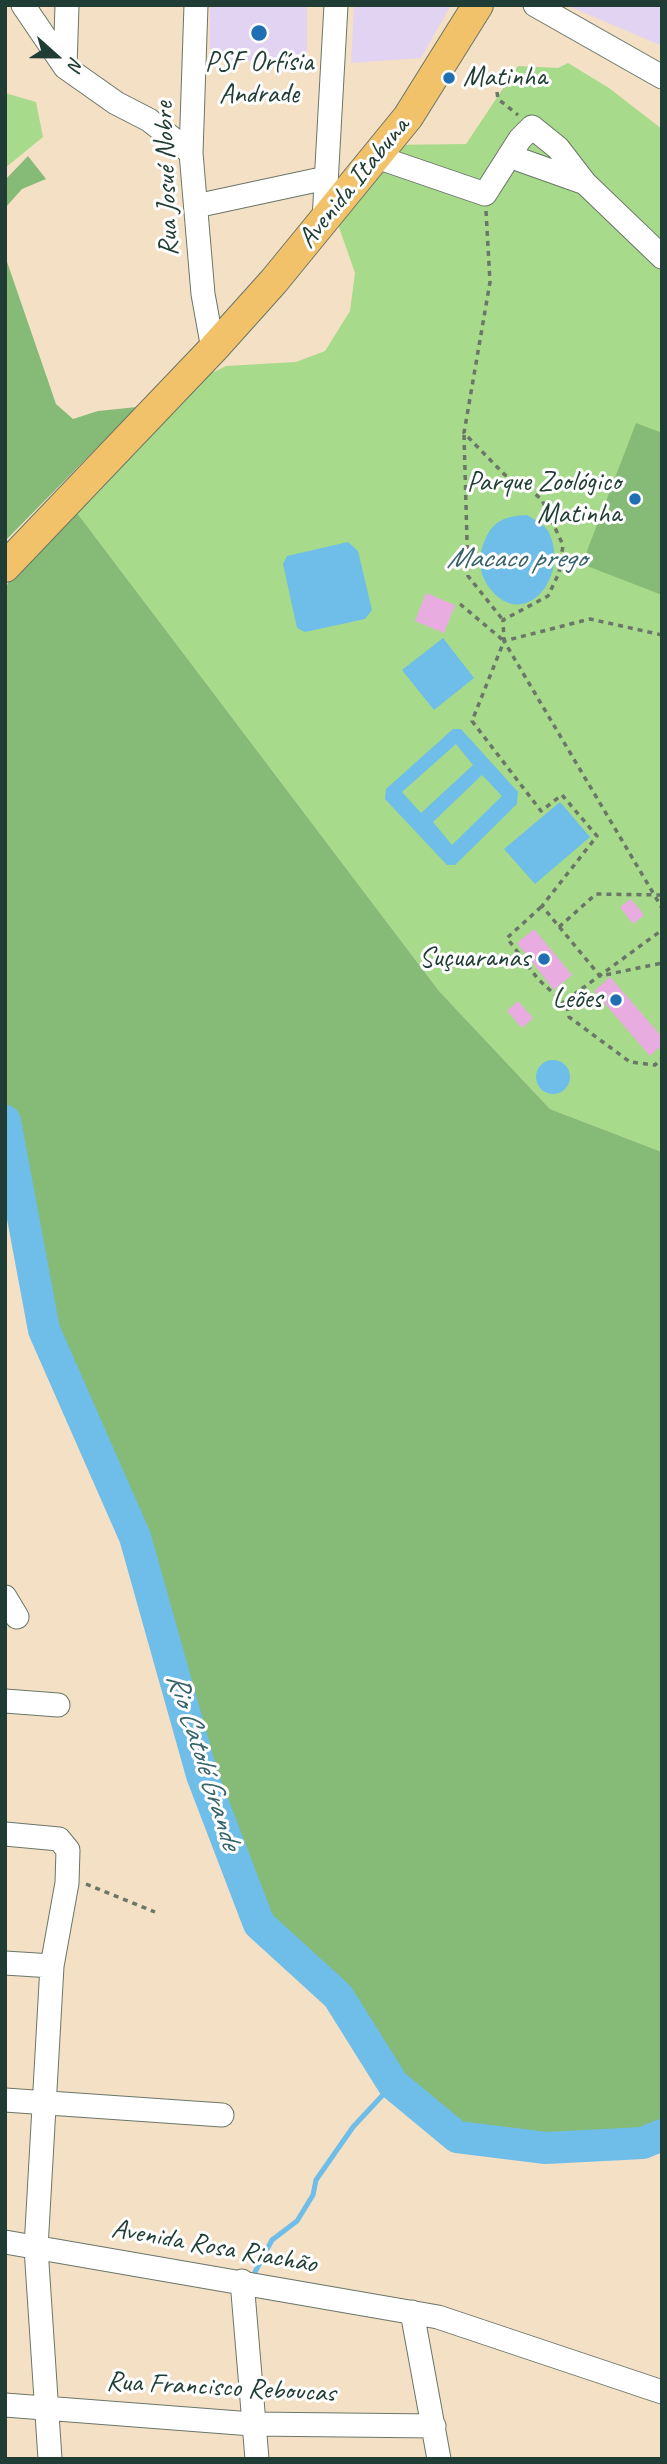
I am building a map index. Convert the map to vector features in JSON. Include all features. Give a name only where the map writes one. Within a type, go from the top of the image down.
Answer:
[{"type":"main road","name":"Avenida Itabuna","points":[[5,567],[213,349],[324,220],[408,117],[436,77],[478,5]]},
{"type":"street","points":[[23,5],[65,67],[116,103],[149,120],[191,153]]},
{"type":"street","points":[[65,67],[67,5]]},
{"type":"street","name":"Rua Josué Nobre","points":[[196,5],[191,153],[203,294],[213,349]]},
{"type":"street","points":[[324,220],[336,5]]},
{"type":"street","points":[[535,5],[662,78]]},
{"type":"street","points":[[374,156],[485,194],[526,131],[532,127],[558,148],[585,183],[662,257]]},
{"type":"street","points":[[509,156],[585,183]]},
{"type":"street","points":[[196,206],[326,178]]},
{"type":"street","points":[[5,1701],[58,1705]]},
{"type":"street","points":[[5,1834],[64,1841],[68,1850],[67,1883],[52,1966],[36,2248],[50,2459]]},
{"type":"street","points":[[5,1963],[52,1966]]},
{"type":"street","points":[[5,2100],[222,2115]]},
{"type":"street","name":"Avenida Rosa Riachão","points":[[5,2242],[412,2312],[477,2328],[662,2392]]},
{"type":"street","points":[[242,2281],[257,2459]]},
{"type":"street","points":[[412,2312],[439,2459]]},
{"type":"street","name":"Rua Francisco Reboucas","points":[[5,2405],[252,2424],[433,2426]]},
{"type":"path","points":[[497,92],[498,99],[532,127]]},
{"type":"path","points":[[485,194],[490,282],[464,433],[468,576],[503,620],[505,641],[472,721],[541,811],[562,795],[597,836],[542,906],[507,938],[538,979],[567,1006],[569,1017],[630,1062],[655,1065],[662,1058]]},
{"type":"path","points":[[464,433],[505,475],[522,481],[542,500],[563,545],[559,573],[548,596],[503,620]]},
{"type":"path","points":[[460,604],[505,641],[662,908]]},
{"type":"path","points":[[505,641],[590,620],[662,635]]},
{"type":"path","points":[[559,927],[596,894],[662,895]]},
{"type":"path","points":[[542,906],[600,976]]},
{"type":"path","points":[[567,1006],[600,976],[662,930]]},
{"type":"path","points":[[600,976],[662,963]]},
{"type":"path","points":[[67,1883],[86,1884],[155,1912]]},
{"type":"shaded area","name":"PSF Orfísia Andrade","points":[[210,5],[307,5],[307,60],[210,62]]},
{"type":"shaded area","points":[[354,5],[451,5],[421,58],[351,63]]},
{"type":"shaded area","points":[[566,5],[662,5],[662,46]]},
{"type":"green space","points":[[568,63],[609,88],[662,129],[662,1152],[550,1109],[439,991],[71,505],[181,388],[226,366],[296,362],[325,351],[350,311],[355,273],[334,213],[386,145],[466,144],[518,66],[558,68]]},
{"type":"green space","points":[[5,93],[36,102],[43,137],[5,168]]},
{"type":"green space","points":[[28,156],[46,179],[22,189],[5,208],[5,180]]},
{"type":"green space","points":[[5,256],[56,404],[73,419],[98,411],[137,407],[5,541]]},
{"type":"green space","name":"Parque Zoológico Matinha","points":[[636,423],[662,433],[662,595],[582,564]]},
{"type":"green space","points":[[71,505],[439,991],[550,1109],[662,1152],[662,2135],[643,2143],[546,2148],[457,2137],[393,2084],[338,1996],[259,1924],[202,1775],[135,1537],[43,1330],[5,1121],[5,590],[18,560]]},
{"type":"water","name":"Macaco prego","points":[[527,515],[548,531],[554,548],[554,565],[549,581],[540,594],[529,602],[516,604],[502,600],[488,586],[482,575],[480,558],[492,528],[507,518]]},
{"type":"water","points":[[348,542],[358,551],[372,610],[365,619],[305,632],[297,628],[283,564],[287,556]]},
{"type":"water","points":[[443,638],[474,678],[434,710],[402,670]]},
{"type":"water","points":[[453,729],[461,729],[518,792],[517,804],[455,865],[447,865],[385,799],[386,789]],"holes":[[[456,744],[473,765],[421,813],[402,792]],[[482,775],[502,796],[452,845],[433,822]]]},
{"type":"water","points":[[560,802],[590,837],[535,884],[504,849]]},
{"type":"water","points":[[553,1060],[565,1065],[570,1077],[565,1089],[553,1094],[541,1089],[536,1077],[541,1065]]},
{"type":"building","points":[[426,593],[455,605],[444,633],[415,621]]},
{"type":"building","points":[[631,899],[644,915],[633,924],[620,907]]},
{"type":"building","name":"Suçuaranas","points":[[534,929],[572,975],[554,990],[517,943]]},
{"type":"building","points":[[610,977],[662,1037],[662,1045],[650,1056],[594,991]]},
{"type":"building","points":[[518,1001],[533,1018],[522,1028],[507,1011]]},
{"type":"waterway","name":"Rio Catolé Grande","points":[[5,1121],[44,1330],[135,1537],[202,1775],[259,1924],[338,1996],[393,2084],[457,2137],[546,2148],[643,2143],[662,2135]]},
{"type":"waterway","points":[[255,2272],[272,2240],[297,2221],[313,2195],[316,2180],[353,2127],[393,2084]]},
{"type":"place","name":"PSF Orfísia Andrade","points":[[259,33]]},
{"type":"place","name":"Matinha","points":[[449,78]]},
{"type":"place","name":"Parque Zoológico Matinha","points":[[635,499]]},
{"type":"place","name":"Suçuaranas","points":[[544,959]]},
{"type":"place","name":"Leões","points":[[616,1000]]}]
